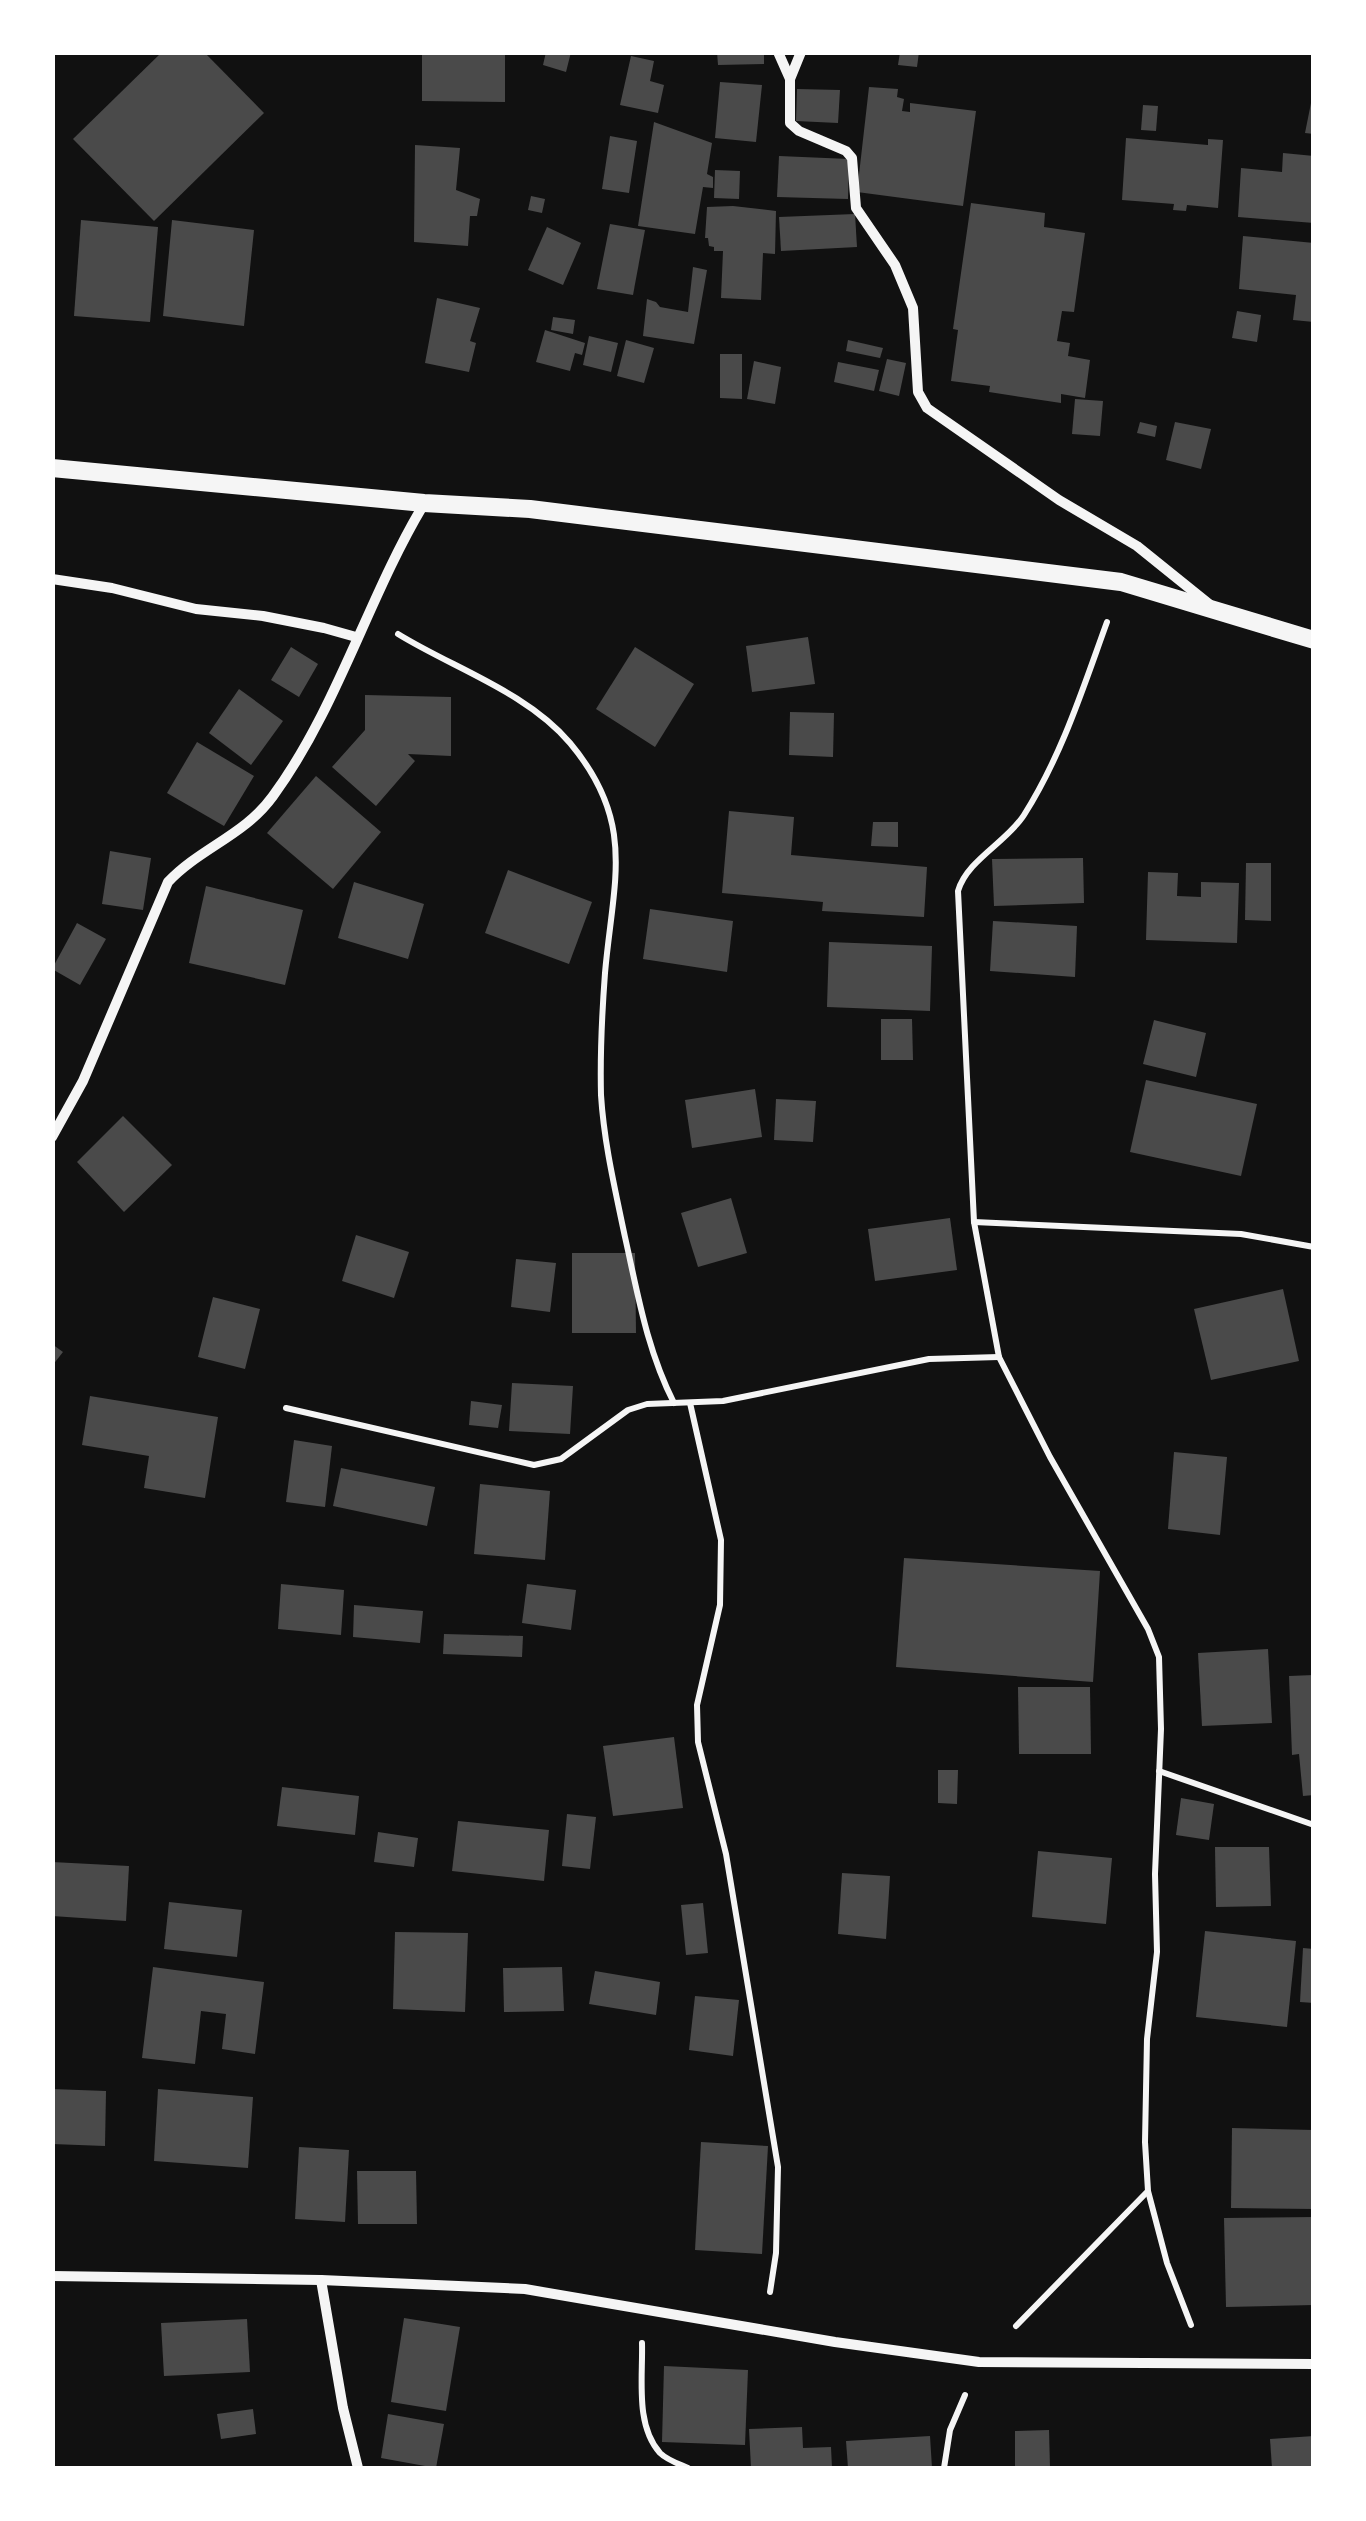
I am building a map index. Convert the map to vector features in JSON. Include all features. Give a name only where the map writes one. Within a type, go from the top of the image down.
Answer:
[{"type":"street","points":[[778,52],[790,79],[790,122],[799,131],[846,151],[852,158],[856,208],[906,285],[916,327],[918,392],[928,408],[1058,500],[1137,546],[1218,611]]},
{"type":"street","points":[[790,79],[802,52]]},
{"type":"street","points":[[52,468],[424,503],[530,509],[1121,582],[1314,640]]},
{"type":"street","points":[[52,1138],[84,1081],[168,882],[184,865],[238,832],[274,794],[311,734],[399,544],[424,503]]},
{"type":"street","points":[[52,578],[112,588],[196,610],[263,616],[356,637]]},
{"type":"street","points":[[52,2276],[321,2280],[525,2290],[980,2362],[1314,2364]]},
{"type":"street","points":[[321,2280],[343,2408],[358,2468]]},
{"type":"path","points":[[1121,582],[1067,733],[1028,809],[1016,828],[967,873],[958,891],[974,1222],[999,1357],[1148,1629],[1159,1657],[1154,1874],[1157,1952],[1147,2039],[1148,2191],[1167,2263],[1205,2364]]},
{"type":"path","points":[[368,613],[426,652],[512,697],[560,731],[604,798],[616,839],[618,868],[605,974],[601,1090],[604,1139],[648,1344],[674,1403]]},
{"type":"path","points":[[974,1222],[1241,1234],[1314,1248]]},
{"type":"path","points":[[286,1408],[534,1465],[561,1458],[628,1410],[647,1404],[723,1402],[929,1359],[999,1357]]},
{"type":"path","points":[[690,1403],[721,1540],[720,1605],[697,1704],[698,1742],[726,1854],[778,2166],[776,2253],[765,2330]]},
{"type":"path","points":[[1159,1770],[1314,1825]]},
{"type":"path","points":[[944,2468],[950,2430],[980,2362],[1148,2191]]},
{"type":"path","points":[[642,2307],[643,2408],[648,2433],[662,2455],[688,2468]]},
{"type":"building","points":[[162,52],[204,52],[264,113],[154,221],[73,139]]},
{"type":"building","points":[[422,52],[505,52],[505,102],[422,101]]},
{"type":"building","points":[[546,52],[571,52],[566,72],[543,65]]},
{"type":"building","points":[[717,52],[764,52],[764,64],[718,65]]},
{"type":"building","points":[[900,52],[919,52],[917,67],[898,65]]},
{"type":"building","points":[[631,56],[654,61],[650,81],[664,85],[658,113],[620,105]]},
{"type":"building","points":[[720,82],[762,85],[756,142],[715,138]]},
{"type":"building","points":[[869,87],[898,89],[897,97],[904,99],[902,111],[910,112],[910,103],[976,111],[963,206],[857,192]]},
{"type":"building","points":[[797,89],[840,90],[838,123],[796,121]]},
{"type":"building","points":[[1314,99],[1314,134],[1305,133]]},
{"type":"building","points":[[1143,105],[1158,106],[1156,131],[1141,130]]},
{"type":"building","points":[[654,122],[712,143],[707,174],[713,177],[713,188],[703,187],[695,234],[638,226]]},
{"type":"building","points":[[610,136],[637,141],[629,193],[602,189]]},
{"type":"building","points":[[1126,138],[1208,145],[1208,139],[1223,140],[1218,208],[1187,205],[1186,211],[1173,210],[1174,204],[1122,200]]},
{"type":"building","points":[[415,145],[460,148],[456,190],[480,199],[477,216],[470,216],[468,246],[414,242]]},
{"type":"building","points":[[1283,153],[1314,156],[1314,223],[1238,217],[1241,168],[1282,172]]},
{"type":"building","points":[[779,156],[849,159],[848,199],[777,197]]},
{"type":"building","points":[[715,170],[740,171],[739,199],[714,198]]},
{"type":"building","points":[[531,196],[545,199],[542,213],[528,210]]},
{"type":"building","points":[[971,203],[1045,213],[1044,227],[1085,233],[1074,312],[1062,311],[1057,341],[1070,343],[1068,356],[1090,360],[1085,398],[1061,394],[1061,403],[989,392],[990,386],[951,381],[958,330],[953,329]]},
{"type":"building","points":[[707,207],[776,211],[775,254],[763,253],[761,300],[721,298],[723,251],[714,251],[705,238]]},
{"type":"building","points":[[855,214],[857,247],[781,251],[779,217]]},
{"type":"building","points":[[81,220],[158,227],[150,322],[74,316]]},
{"type":"building","points":[[172,220],[254,230],[244,326],[163,316]]},
{"type":"building","points":[[610,224],[645,230],[633,295],[597,289]]},
{"type":"building","points":[[547,227],[581,243],[563,285],[528,270]]},
{"type":"building","points":[[1243,236],[1314,243],[1314,322],[1293,320],[1296,295],[1239,289]]},
{"type":"building","points":[[693,267],[707,270],[694,344],[643,336],[647,299],[660,307],[688,312]]},
{"type":"building","points":[[437,298],[480,308],[470,341],[476,343],[469,372],[425,363]]},
{"type":"building","points":[[1237,311],[1261,315],[1257,342],[1232,338]]},
{"type":"building","points":[[553,317],[575,320],[573,334],[551,330]]},
{"type":"building","points":[[545,330],[585,343],[582,355],[575,353],[570,371],[536,362]]},
{"type":"building","points":[[589,336],[618,343],[611,372],[583,365]]},
{"type":"building","points":[[626,340],[654,348],[644,383],[617,376]]},
{"type":"building","points":[[848,340],[883,348],[880,358],[846,351]]},
{"type":"building","points":[[720,354],[742,354],[742,399],[720,398]]},
{"type":"building","points":[[887,359],[906,363],[899,396],[879,391]]},
{"type":"building","points":[[754,361],[781,367],[775,404],[747,399]]},
{"type":"building","points":[[838,362],[879,370],[874,391],[834,382]]},
{"type":"building","points":[[1075,399],[1103,401],[1100,436],[1072,434]]},
{"type":"building","points":[[1140,422],[1157,426],[1155,437],[1137,433]]},
{"type":"building","points":[[1175,422],[1211,429],[1201,469],[1166,460]]},
{"type":"building","points":[[808,637],[815,684],[752,692],[746,646]]},
{"type":"building","points":[[291,647],[318,664],[299,697],[271,680]]},
{"type":"building","points":[[635,647],[694,684],[655,747],[596,709]]},
{"type":"building","points":[[239,689],[283,721],[251,765],[209,733]]},
{"type":"building","points":[[365,695],[451,697],[451,756],[408,754],[415,761],[376,806],[332,767],[365,730]]},
{"type":"building","points":[[790,712],[834,713],[833,757],[789,755]]},
{"type":"building","points":[[197,742],[254,776],[224,826],[167,793]]},
{"type":"building","points":[[316,776],[381,832],[333,889],[267,833]]},
{"type":"building","points":[[729,811],[794,817],[791,855],[927,867],[924,917],[822,911],[823,902],[722,893]]},
{"type":"building","points":[[873,822],[898,822],[898,847],[871,846]]},
{"type":"building","points":[[110,851],[151,858],[143,910],[102,904]]},
{"type":"building","points":[[1083,858],[1084,903],[994,906],[992,859]]},
{"type":"building","points":[[1246,863],[1271,863],[1271,921],[1245,920]]},
{"type":"building","points":[[508,870],[592,902],[569,964],[485,933]]},
{"type":"building","points":[[1148,872],[1178,873],[1177,896],[1201,897],[1201,882],[1239,883],[1237,943],[1146,940]]},
{"type":"building","points":[[354,882],[424,904],[408,959],[338,938]]},
{"type":"building","points":[[206,886],[303,910],[285,985],[189,963]]},
{"type":"building","points":[[650,909],[733,921],[727,972],[643,959]]},
{"type":"building","points":[[993,921],[1077,926],[1075,977],[990,971]]},
{"type":"building","points":[[77,923],[106,939],[80,985],[52,969]]},
{"type":"building","points":[[829,942],[932,946],[930,1011],[827,1007]]},
{"type":"building","points":[[881,1019],[912,1019],[913,1060],[881,1060]]},
{"type":"building","points":[[1154,1020],[1206,1033],[1196,1077],[1143,1064]]},
{"type":"building","points":[[1146,1080],[1257,1104],[1241,1176],[1130,1152]]},
{"type":"building","points":[[755,1089],[762,1137],[692,1148],[685,1100]]},
{"type":"building","points":[[776,1099],[816,1101],[813,1142],[774,1140]]},
{"type":"building","points":[[123,1116],[172,1165],[124,1212],[77,1162]]},
{"type":"building","points":[[731,1198],[747,1253],[698,1267],[681,1213]]},
{"type":"building","points":[[950,1218],[957,1270],[875,1281],[868,1229]]},
{"type":"building","points":[[356,1235],[409,1252],[394,1298],[342,1281]]},
{"type":"building","points":[[572,1253],[635,1253],[636,1333],[572,1333]]},
{"type":"building","points":[[516,1259],[556,1263],[550,1312],[511,1307]]},
{"type":"building","points":[[1283,1289],[1299,1361],[1211,1380],[1194,1309]]},
{"type":"building","points":[[213,1297],[260,1309],[245,1369],[198,1357]]},
{"type":"building","points":[[52,1344],[63,1352],[52,1366]]},
{"type":"building","points":[[512,1383],[573,1386],[570,1434],[509,1431]]},
{"type":"building","points":[[90,1396],[218,1417],[205,1498],[144,1488],[149,1456],[82,1445]]},
{"type":"building","points":[[471,1401],[502,1405],[498,1428],[469,1425]]},
{"type":"building","points":[[294,1440],[332,1446],[325,1507],[286,1502]]},
{"type":"building","points":[[1174,1452],[1227,1457],[1220,1535],[1168,1529]]},
{"type":"building","points":[[341,1468],[435,1487],[427,1526],[333,1506]]},
{"type":"building","points":[[480,1484],[550,1491],[545,1560],[474,1554]]},
{"type":"building","points":[[904,1558],[1100,1571],[1093,1682],[896,1667]]},
{"type":"building","points":[[281,1584],[344,1590],[341,1635],[278,1629]]},
{"type":"building","points":[[527,1584],[576,1590],[571,1630],[522,1623]]},
{"type":"building","points":[[354,1605],[423,1611],[420,1643],[353,1637]]},
{"type":"building","points":[[444,1634],[523,1636],[522,1657],[443,1654]]},
{"type":"building","points":[[1268,1649],[1272,1723],[1202,1726],[1198,1653]]},
{"type":"building","points":[[1314,1675],[1314,1795],[1303,1796],[1299,1754],[1292,1755],[1289,1676]]},
{"type":"building","points":[[1018,1687],[1090,1687],[1091,1754],[1019,1754]]},
{"type":"building","points":[[674,1737],[683,1808],[613,1816],[603,1746]]},
{"type":"building","points":[[938,1770],[958,1770],[957,1804],[938,1803]]},
{"type":"building","points":[[282,1787],[359,1796],[355,1835],[277,1826]]},
{"type":"building","points":[[1181,1798],[1214,1804],[1209,1840],[1176,1835]]},
{"type":"building","points":[[567,1814],[596,1817],[590,1869],[562,1866]]},
{"type":"building","points":[[458,1821],[549,1830],[544,1881],[452,1871]]},
{"type":"building","points":[[378,1832],[418,1838],[414,1867],[374,1862]]},
{"type":"building","points":[[1215,1847],[1269,1847],[1271,1906],[1216,1907]]},
{"type":"building","points":[[1038,1851],[1112,1858],[1106,1924],[1032,1917]]},
{"type":"building","points":[[52,1862],[129,1866],[126,1921],[52,1916]]},
{"type":"building","points":[[842,1873],[890,1876],[886,1939],[838,1934]]},
{"type":"building","points":[[169,1902],[242,1910],[237,1957],[164,1949]]},
{"type":"building","points":[[703,1903],[708,1953],[686,1955],[681,1905]]},
{"type":"building","points":[[1205,1931],[1296,1941],[1287,2027],[1196,2017]]},
{"type":"building","points":[[395,1932],[468,1933],[465,2012],[393,2009]]},
{"type":"building","points":[[1303,1948],[1314,1949],[1314,2003],[1300,2002]]},
{"type":"building","points":[[153,1967],[264,1982],[255,2054],[222,2049],[226,2014],[201,2011],[195,2064],[142,2058]]},
{"type":"building","points":[[562,1967],[564,2011],[504,2012],[503,1968]]},
{"type":"building","points":[[595,1971],[660,1982],[656,2015],[589,2004]]},
{"type":"building","points":[[695,1996],[739,2000],[733,2056],[689,2050]]},
{"type":"building","points":[[52,2089],[106,2091],[105,2146],[52,2144]]},
{"type":"building","points":[[158,2089],[253,2097],[248,2168],[154,2161]]},
{"type":"building","points":[[1232,2128],[1314,2130],[1314,2209],[1231,2208]]},
{"type":"building","points":[[701,2142],[768,2146],[762,2254],[695,2250]]},
{"type":"building","points":[[299,2147],[349,2150],[345,2222],[295,2219]]},
{"type":"building","points":[[357,2171],[416,2171],[417,2224],[358,2224]]},
{"type":"building","points":[[1314,2217],[1314,2305],[1226,2307],[1224,2218]]},
{"type":"building","points":[[404,2318],[460,2327],[446,2411],[391,2402]]},
{"type":"building","points":[[247,2319],[250,2372],[164,2376],[161,2323]]},
{"type":"building","points":[[664,2366],[748,2370],[745,2445],[662,2442]]},
{"type":"building","points":[[253,2409],[256,2434],[221,2439],[217,2414]]},
{"type":"building","points":[[388,2414],[444,2424],[436,2468],[381,2458]]},
{"type":"building","points":[[802,2427],[803,2448],[831,2447],[832,2468],[751,2468],[749,2429]]},
{"type":"building","points":[[1049,2430],[1050,2468],[1015,2468],[1015,2431]]},
{"type":"building","points":[[930,2436],[932,2468],[848,2468],[846,2441]]},
{"type":"building","points":[[1314,2436],[1314,2468],[1272,2468],[1270,2439]]}]
